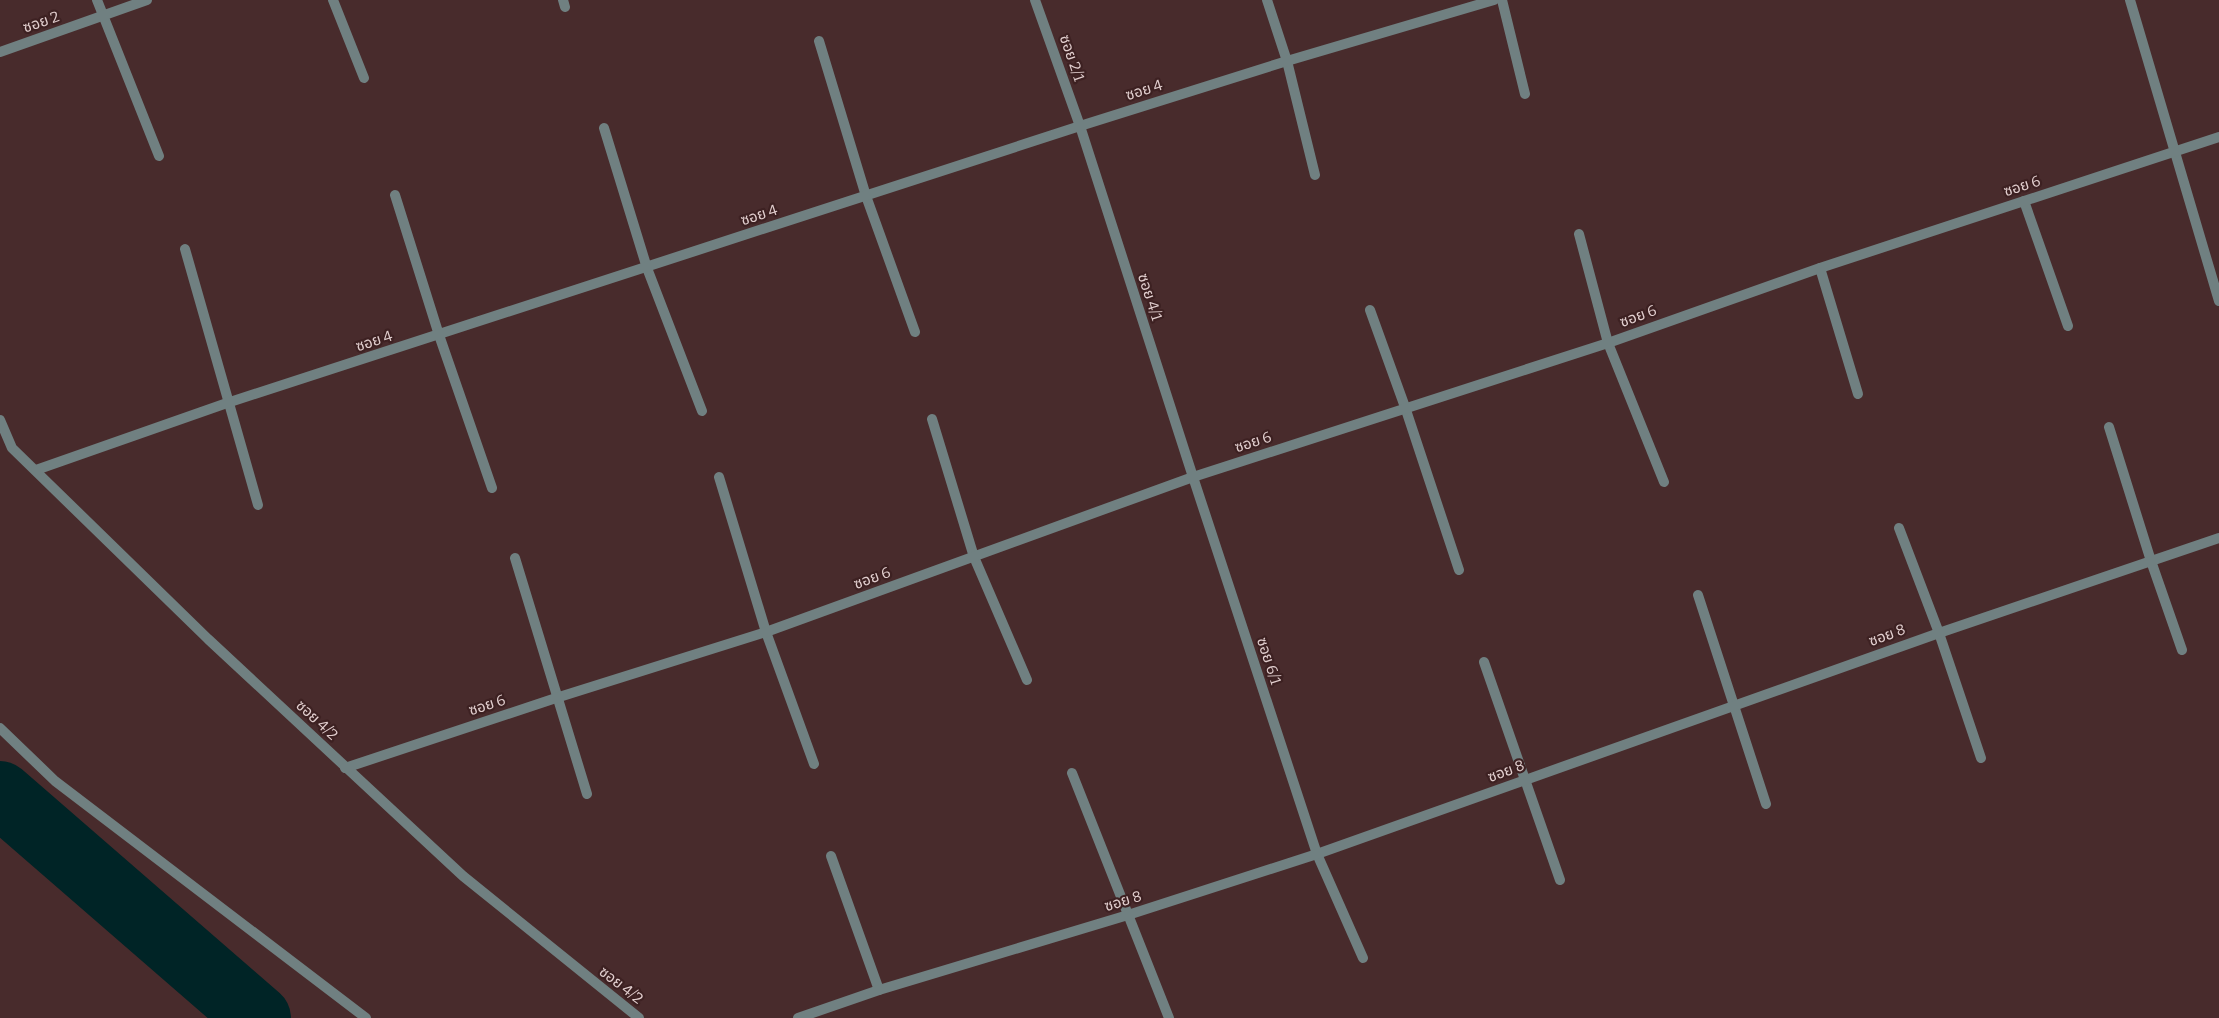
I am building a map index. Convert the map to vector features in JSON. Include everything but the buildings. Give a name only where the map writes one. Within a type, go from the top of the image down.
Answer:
[{"type":"street","points":[[97,0],[159,156]]},
{"type":"street","name":"ซอย 2","points":[[0,52],[147,0]]},
{"type":"street","points":[[333,0],[364,78]]},
{"type":"street","name":"ซอย 2/1","points":[[1035,0],[1080,126]]},
{"type":"street","points":[[1267,0],[1287,61],[1315,175]]},
{"type":"street","name":"ซอย 4","points":[[36,470],[227,403],[439,336],[1080,126],[1287,61],[1494,0]]},
{"type":"street","points":[[1502,0],[1525,94]]},
{"type":"street","points":[[2130,0],[2219,301]]},
{"type":"street","points":[[819,40],[866,196],[914,332]]},
{"type":"street","name":"ซอย 4/1","points":[[1080,126],[1192,478]]},
{"type":"street","points":[[604,128],[647,268],[702,411]]},
{"type":"street","name":"ซอย 6","points":[[345,768],[556,698],[766,632],[1192,478],[1405,407],[1608,343],[1820,268],[2219,137]]},
{"type":"street","points":[[395,195],[439,336],[492,488]]},
{"type":"street","points":[[2024,201],[2068,326]]},
{"type":"street","points":[[1579,234],[1608,343],[1664,482]]},
{"type":"street","points":[[185,249],[227,403],[258,505]]},
{"type":"street","points":[[1820,268],[1858,394]]},
{"type":"street","points":[[1370,310],[1405,407],[1458,570]]},
{"type":"street","name":"ซอย 4/2","points":[[0,420],[12,448],[208,639],[345,768],[464,876],[639,1018]]},
{"type":"street","points":[[932,420],[974,557],[1027,680]]},
{"type":"street","points":[[2109,427],[2151,562],[2182,650]]},
{"type":"street","points":[[719,477],[766,632],[814,764]]},
{"type":"street","name":"ซอย 6/1","points":[[1192,478],[1317,854],[1363,958]]},
{"type":"street","points":[[1899,528],[1939,633],[1981,758]]},
{"type":"street","name":"ซอย 8","points":[[798,1018],[879,990],[1128,915],[1317,854],[1939,633],[2219,538]]},
{"type":"street","points":[[515,558],[556,698],[587,794]]},
{"type":"street","points":[[1698,595],[1766,804]]},
{"type":"street","points":[[1484,662],[1560,880]]},
{"type":"street","points":[[0,728],[55,781],[366,1018]]},
{"type":"street","points":[[1072,773],[1169,1018]]},
{"type":"street","points":[[831,856],[879,990]]},
{"type":"waterway","points":[[0,794],[258,1018]]}]
